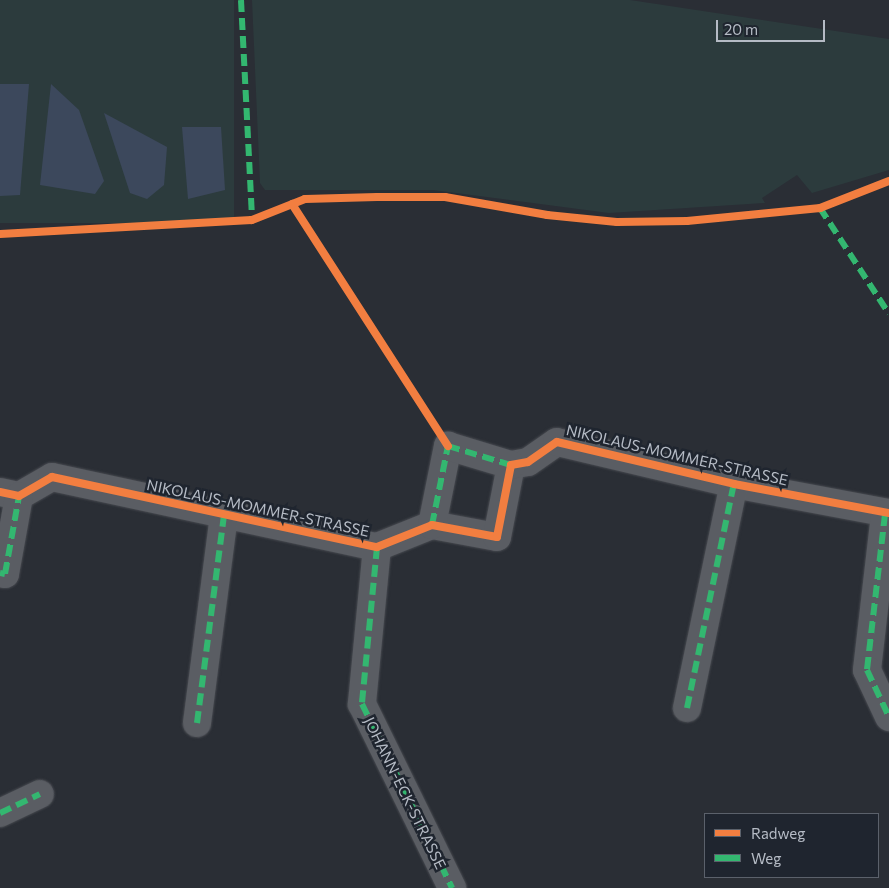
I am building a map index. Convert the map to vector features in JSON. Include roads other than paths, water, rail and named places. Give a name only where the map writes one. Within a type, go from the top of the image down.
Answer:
[{"type":"street","name":"NIKOLAUS-MOMMER-STRASSE","points":[[511,465],[528,462],[556,442],[734,484],[887,513]]},
{"type":"street","points":[[448,446],[511,465],[497,537],[432,525],[448,446]]},
{"type":"street","name":"NIKOLAUS-MOMMER-STRASSE","points":[[0,573],[5,574],[9,494],[52,477],[377,548],[432,525]]},
{"type":"street","name":"NIKOLAUS-MOMMER-STRASSE","points":[[687,708],[734,484]]},
{"type":"street","points":[[887,513],[867,670],[889,717]]},
{"type":"street","name":"NIKOLAUS-MOMMER-STRASSE","points":[[197,723],[224,516]]},
{"type":"street","name":"JOHANN-ECK-STRASSE","points":[[377,548],[362,704],[452,888]]},
{"type":"street","points":[[0,813],[40,794]]},
{"type":"water","points":[[0,84],[29,84],[20,195],[0,196]]},
{"type":"water","points":[[51,84],[79,110],[104,181],[95,194],[40,185]]},
{"type":"water","points":[[104,113],[167,147],[164,185],[147,199],[130,193]]},
{"type":"water","points":[[182,127],[221,127],[225,190],[188,199]]}]
